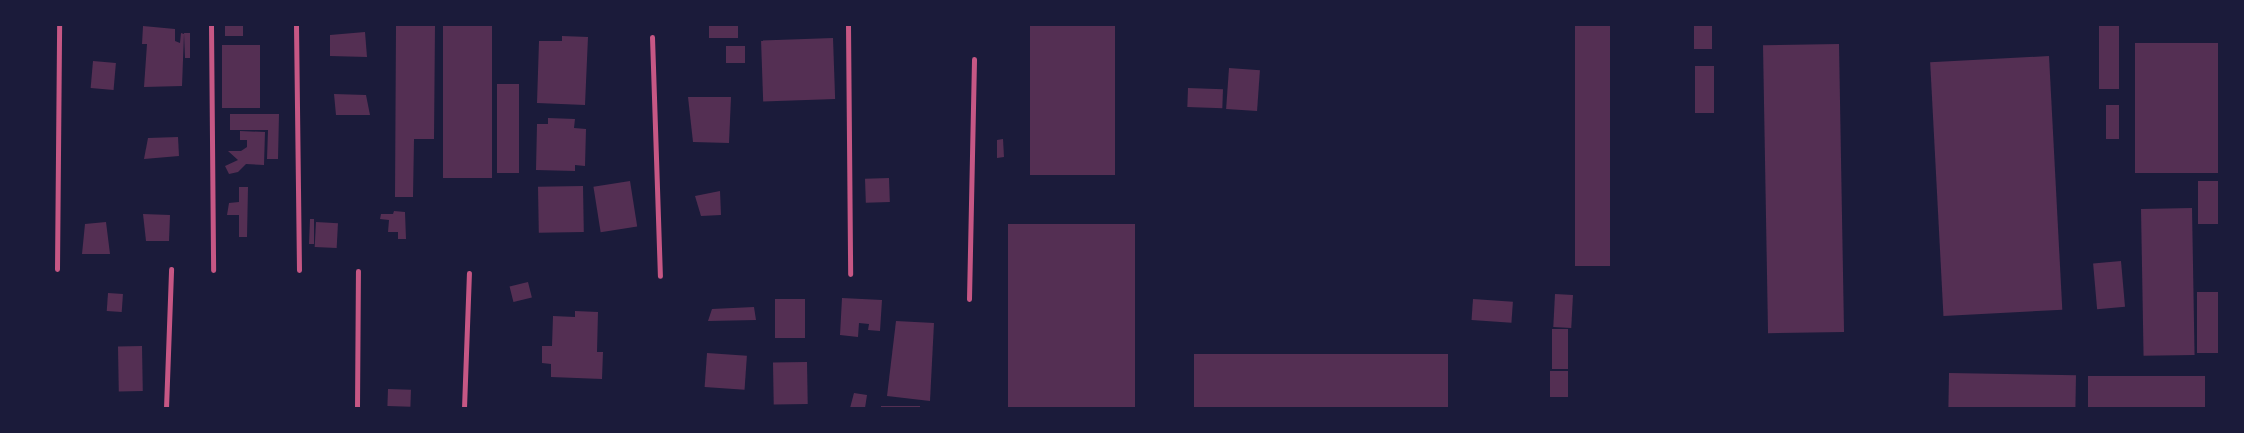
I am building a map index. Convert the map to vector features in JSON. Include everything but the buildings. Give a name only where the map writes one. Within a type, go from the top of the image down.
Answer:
[{"type":"street","points":[[57,269],[59,25]]},
{"type":"street","points":[[211,25],[213,270]]},
{"type":"street","points":[[296,25],[299,270]]},
{"type":"street","points":[[848,25],[850,274]]},
{"type":"street","points":[[652,37],[660,276]]},
{"type":"street","points":[[969,299],[974,60]]},
{"type":"street","points":[[166,408],[171,269]]},
{"type":"street","points":[[357,408],[358,271]]},
{"type":"street","points":[[464,408],[469,272]]}]
